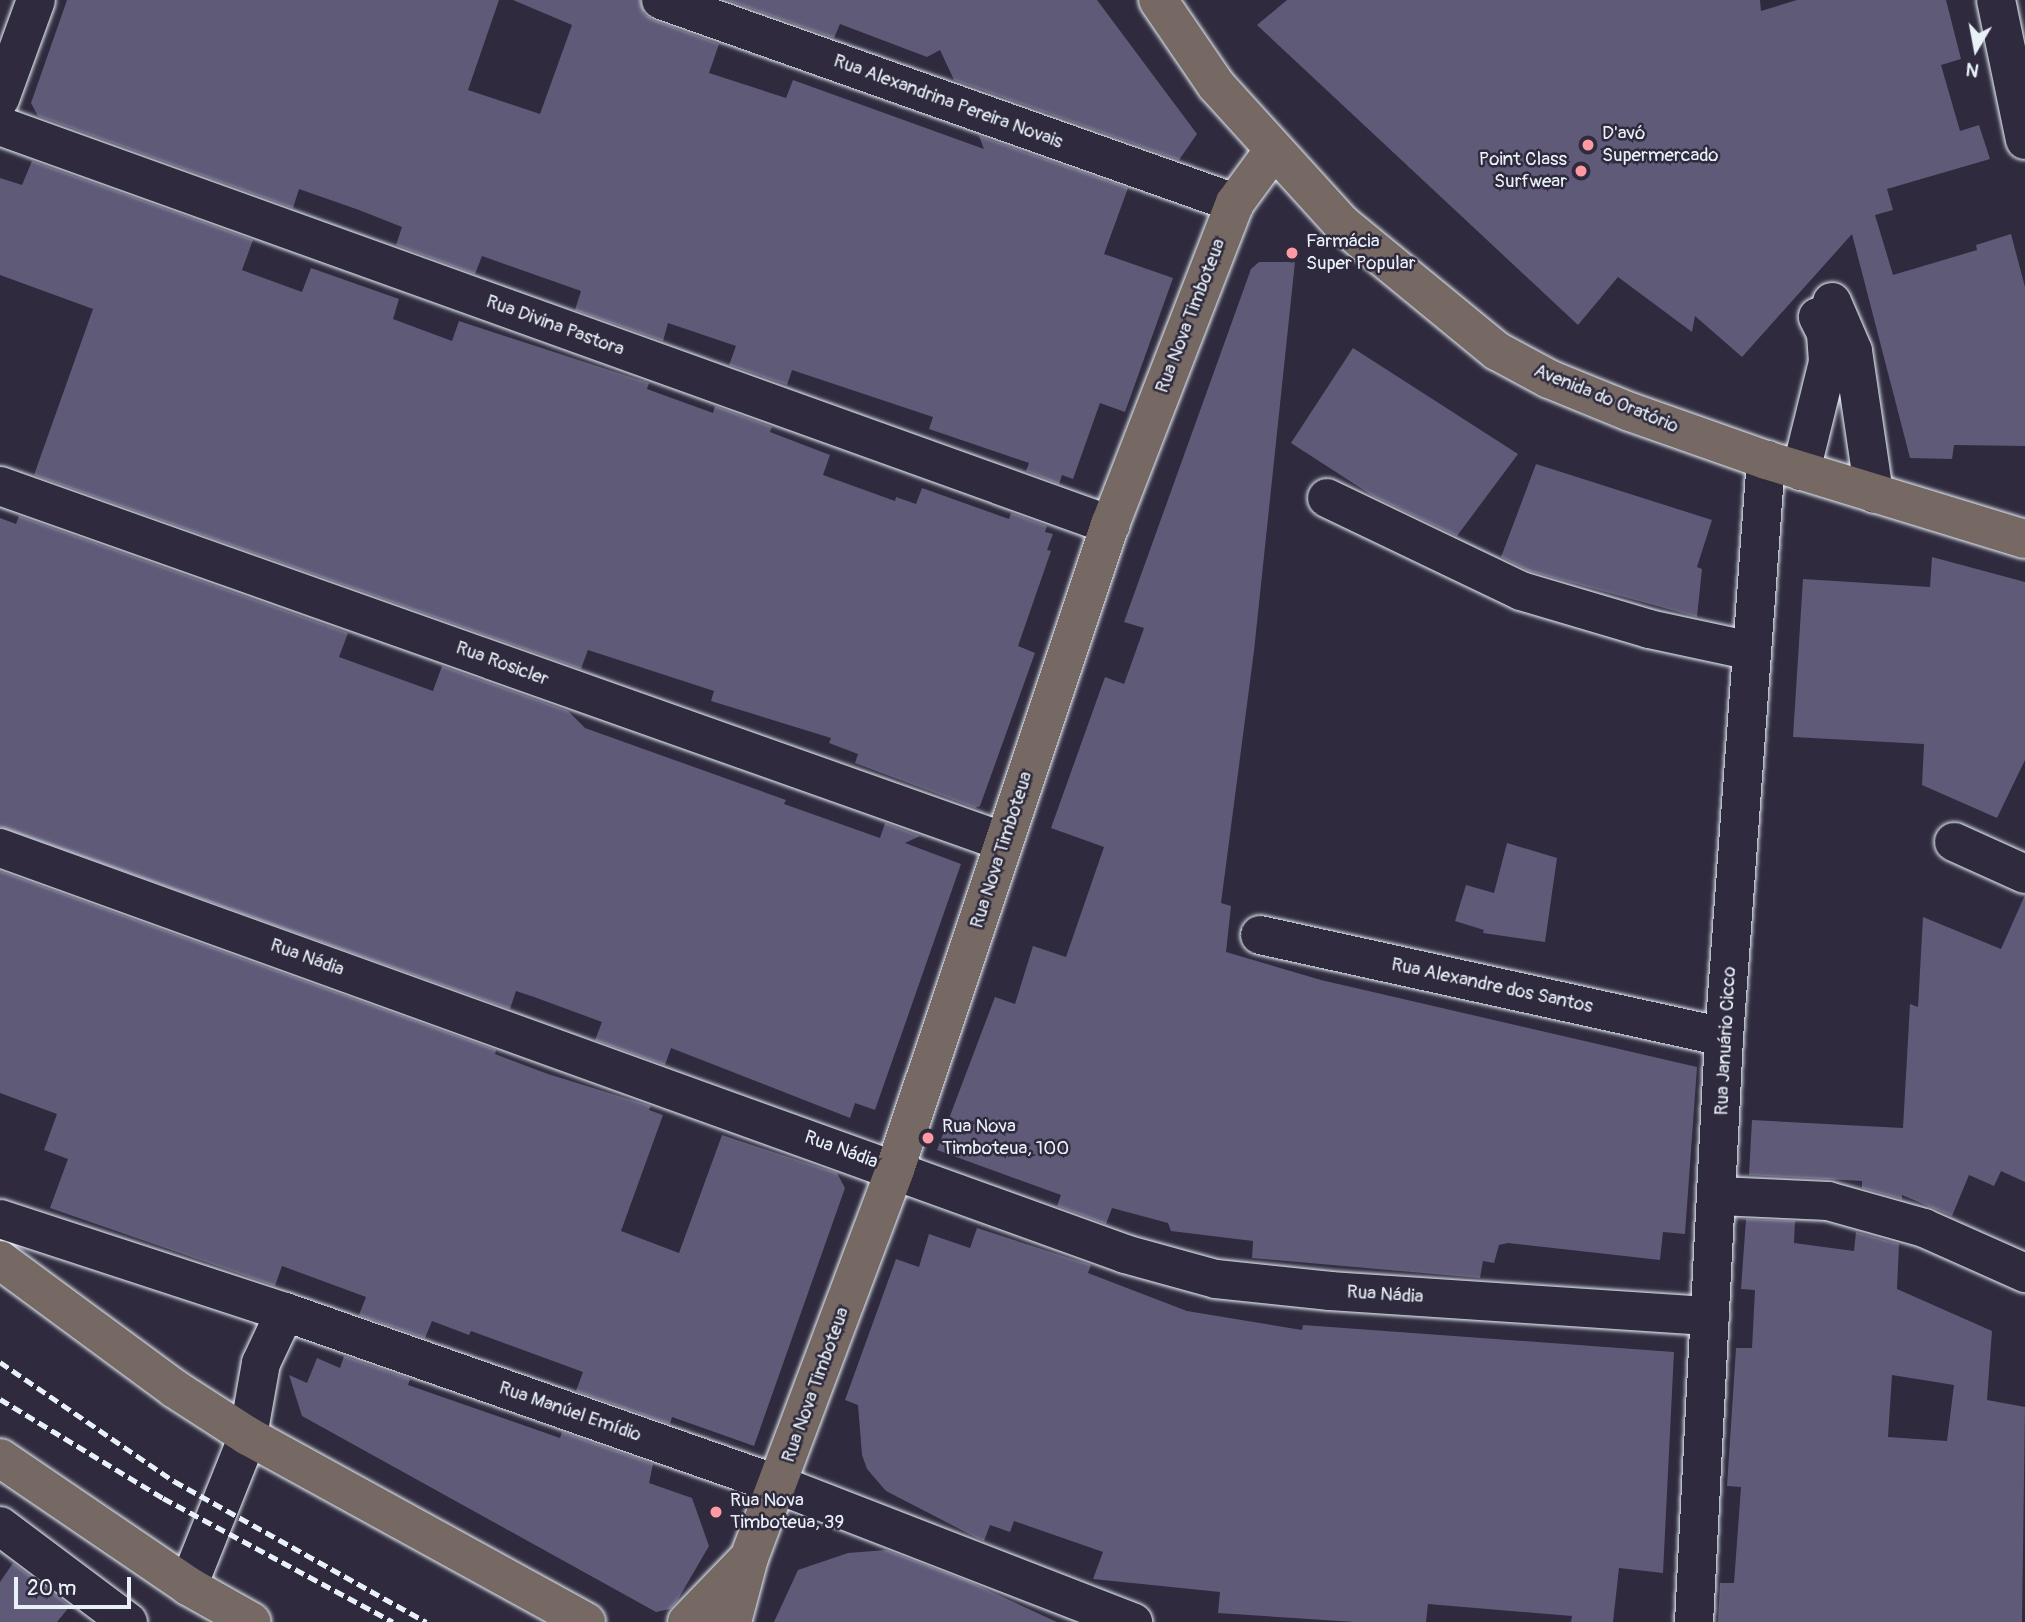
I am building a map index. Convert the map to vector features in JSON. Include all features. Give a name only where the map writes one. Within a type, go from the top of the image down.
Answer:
[{"type":"main road","name":"Avenida do Oratório","points":[[1158,0],[1216,85],[1341,223],[1497,351],[1549,379],[1784,465],[2025,539]]},
{"type":"main road","name":"Rua Nova Timboteua","points":[[732,1622],[749,1558],[779,1485],[895,1170],[1110,525],[1235,204],[1273,151]]},
{"type":"main road","points":[[0,1260],[175,1389],[248,1436],[586,1622]]},
{"type":"main road","points":[[0,1458],[188,1586],[252,1622]]},
{"type":"main road","name":"Rua Nova Timboteua","points":[[687,1622],[749,1558]]},
{"type":"street","points":[[0,99],[36,0]]},
{"type":"street","name":"Rua Alexandrina Pereira Novais","points":[[661,0],[1235,204]]},
{"type":"street","points":[[1996,0],[2024,134]]},
{"type":"street","name":"Rua Divina Pastora","points":[[0,126],[1110,525]]},
{"type":"street","name":"Rua Januário Cicco","points":[[1694,1622],[1719,1196],[1724,1037],[1752,651],[1784,465],[1828,362],[1825,309],[1853,351],[1874,494]]},
{"type":"street","name":"Rua Rosicler","points":[[0,486],[1004,842]]},
{"type":"street","points":[[1327,498],[1521,591],[1649,629],[1752,651]]},
{"type":"street","points":[[1954,842],[2025,874]]},
{"type":"street","name":"Rua Nádia","points":[[0,848],[1125,1254],[1216,1279],[1448,1300],[1710,1316]]},
{"type":"street","name":"Rua Alexandre dos Santos","points":[[1260,935],[1724,1037]]},
{"type":"street","points":[[1719,1196],[1828,1201],[1924,1228],[2025,1273]]},
{"type":"street","name":"Rua Manúel Emídio","points":[[0,1219],[285,1312],[779,1485],[1133,1622]]},
{"type":"street","points":[[188,1586],[248,1436],[258,1373],[285,1312]]},
{"type":"street","points":[[0,1526],[128,1622]]},
{"type":"building","points":[[67,0],[499,0],[468,90],[540,114],[572,25],[513,0],[640,0],[644,14],[653,20],[719,44],[709,73],[786,98],[793,80],[984,149],[979,136],[1128,188],[1104,254],[1173,278],[1125,412],[1100,403],[1073,479],[1062,475],[1059,484],[1026,471],[1029,463],[929,429],[933,417],[792,370],[787,385],[729,365],[736,346],[668,323],[663,341],[575,310],[581,291],[482,256],[475,274],[396,245],[402,227],[359,210],[299,189],[293,208],[38,116],[31,103]]},
{"type":"building","points":[[727,0],[1097,0],[1197,134],[1179,160],[954,80],[940,50],[927,57],[840,24],[834,38]]},
{"type":"building","name":"D'avó Supermercado","points":[[1287,0],[1760,0],[1761,11],[1797,0],[1946,0],[1961,59],[1941,65],[1960,131],[1979,125],[1990,159],[1887,189],[1893,210],[1875,215],[1893,275],[1977,250],[1976,245],[2011,234],[2025,287],[2025,446],[1954,445],[1952,459],[1910,458],[1852,234],[1742,357],[1695,316],[1692,332],[1618,277],[1578,325],[1257,25]]},
{"type":"building","points":[[32,161],[253,240],[242,270],[302,292],[311,268],[399,299],[393,319],[452,341],[459,321],[649,383],[647,389],[713,413],[715,406],[772,427],[770,432],[830,455],[823,475],[895,501],[896,497],[916,504],[922,488],[1009,519],[1011,513],[1047,526],[1045,532],[1053,534],[1047,550],[1051,551],[1018,646],[1035,653],[980,806],[975,808],[855,763],[858,754],[829,743],[831,738],[711,701],[714,691],[588,650],[581,669],[34,475],[93,309],[0,275],[0,178],[22,185]]},
{"type":"building","points":[[1259,262],[1295,262],[1254,651],[1221,903],[1231,906],[1226,952],[1321,980],[1697,1067],[1685,1234],[1663,1232],[1660,1260],[1508,1243],[1499,1245],[1494,1263],[1483,1261],[1480,1278],[1252,1258],[1253,1241],[1171,1231],[1168,1223],[1112,1208],[1106,1224],[1057,1206],[1061,1195],[937,1150],[995,997],[1015,1004],[1033,946],[1066,957],[1104,847],[1051,828],[1105,677],[1124,684],[1144,628],[1124,622],[1251,269]]},
{"type":"building","points":[[1353,348],[1518,454],[1457,536],[1373,496],[1291,443]]},
{"type":"building","points":[[1536,464],[1712,520],[1697,567],[1702,569],[1697,617],[1529,571],[1501,557]]},
{"type":"building","points":[[19,516],[348,633],[339,657],[433,691],[442,666],[568,711],[585,728],[786,800],[784,804],[880,838],[885,823],[920,836],[905,843],[961,864],[875,1110],[855,1103],[850,1118],[671,1048],[665,1065],[595,1040],[602,1022],[534,997],[516,991],[510,1009],[0,827],[0,518],[16,524]]},
{"type":"building","points":[[1932,557],[2025,582],[2025,760],[1997,818],[1922,785],[1924,744],[1793,737],[1803,579],[1930,587]]},
{"type":"building","points":[[1507,843],[1557,858],[1545,942],[1483,933],[1484,930],[1455,921],[1466,885],[1494,893]]},
{"type":"building","points":[[0,871],[496,1050],[495,1054],[548,1074],[651,1106],[649,1110],[663,1115],[621,1231],[679,1253],[722,1135],[837,1173],[845,1188],[754,1446],[672,1417],[670,1424],[576,1391],[583,1372],[471,1331],[469,1335],[432,1321],[425,1338],[359,1315],[366,1297],[282,1266],[275,1286],[50,1208],[68,1159],[44,1150],[57,1114],[0,1093]]},
{"type":"building","points":[[2025,895],[2025,1182],[2001,1171],[1994,1186],[1969,1175],[1952,1216],[1902,1195],[1902,1199],[1862,1188],[1862,1181],[1749,1175],[1752,1120],[1903,1128],[1910,1004],[1918,1007],[1923,917],[2001,949]]},
{"type":"building","points":[[1746,1219],[1795,1221],[1794,1243],[1854,1251],[1856,1232],[1899,1244],[1897,1289],[1992,1331],[1987,1400],[2025,1407],[2022,1622],[1718,1622],[1720,1583],[1734,1583],[1741,1487],[1727,1486],[1736,1348],[1752,1348],[1755,1290],[1741,1289]],"holes":[[[1892,1375],[1954,1385],[1947,1441],[1888,1437]]]},
{"type":"building","points":[[977,1228],[1091,1265],[1088,1273],[1187,1311],[1302,1330],[1303,1325],[1674,1352],[1663,1573],[1619,1568],[1613,1622],[1571,1622],[1572,1616],[1428,1604],[1426,1622],[1355,1622],[1218,1613],[1220,1592],[1093,1579],[1103,1552],[1014,1521],[1010,1532],[990,1525],[984,1541],[975,1537],[886,1491],[867,1469],[862,1455],[858,1405],[845,1400],[896,1259],[919,1267],[929,1234],[970,1248]]},
{"type":"building","points":[[344,1356],[410,1379],[408,1385],[560,1438],[562,1432],[653,1464],[649,1483],[692,1498],[709,1546],[677,1601],[670,1609],[656,1612],[302,1416],[289,1375],[307,1383],[317,1358],[340,1368]]},
{"type":"building","points":[[886,1550],[970,1582],[1057,1622],[774,1622],[798,1570],[848,1553]]},
{"type":"building","points":[[13,1563],[70,1606],[57,1622],[0,1622],[0,1582]]},
{"type":"railway","points":[[0,1362],[174,1481],[426,1622]]},
{"type":"railway","points":[[0,1399],[163,1498],[393,1622]]},
{"type":"place","name":"D'avó Supermercado","points":[[1588,145]]},
{"type":"place","name":"Point Class Surfwear","points":[[1581,171]]},
{"type":"place","name":"Farmácia Super Popular","points":[[1292,253]]},
{"type":"place","name":"Rua Nova Timboteua, 100","points":[[928,1138]]},
{"type":"place","name":"Rua Nova Timboteua, 39","points":[[716,1512]]}]
